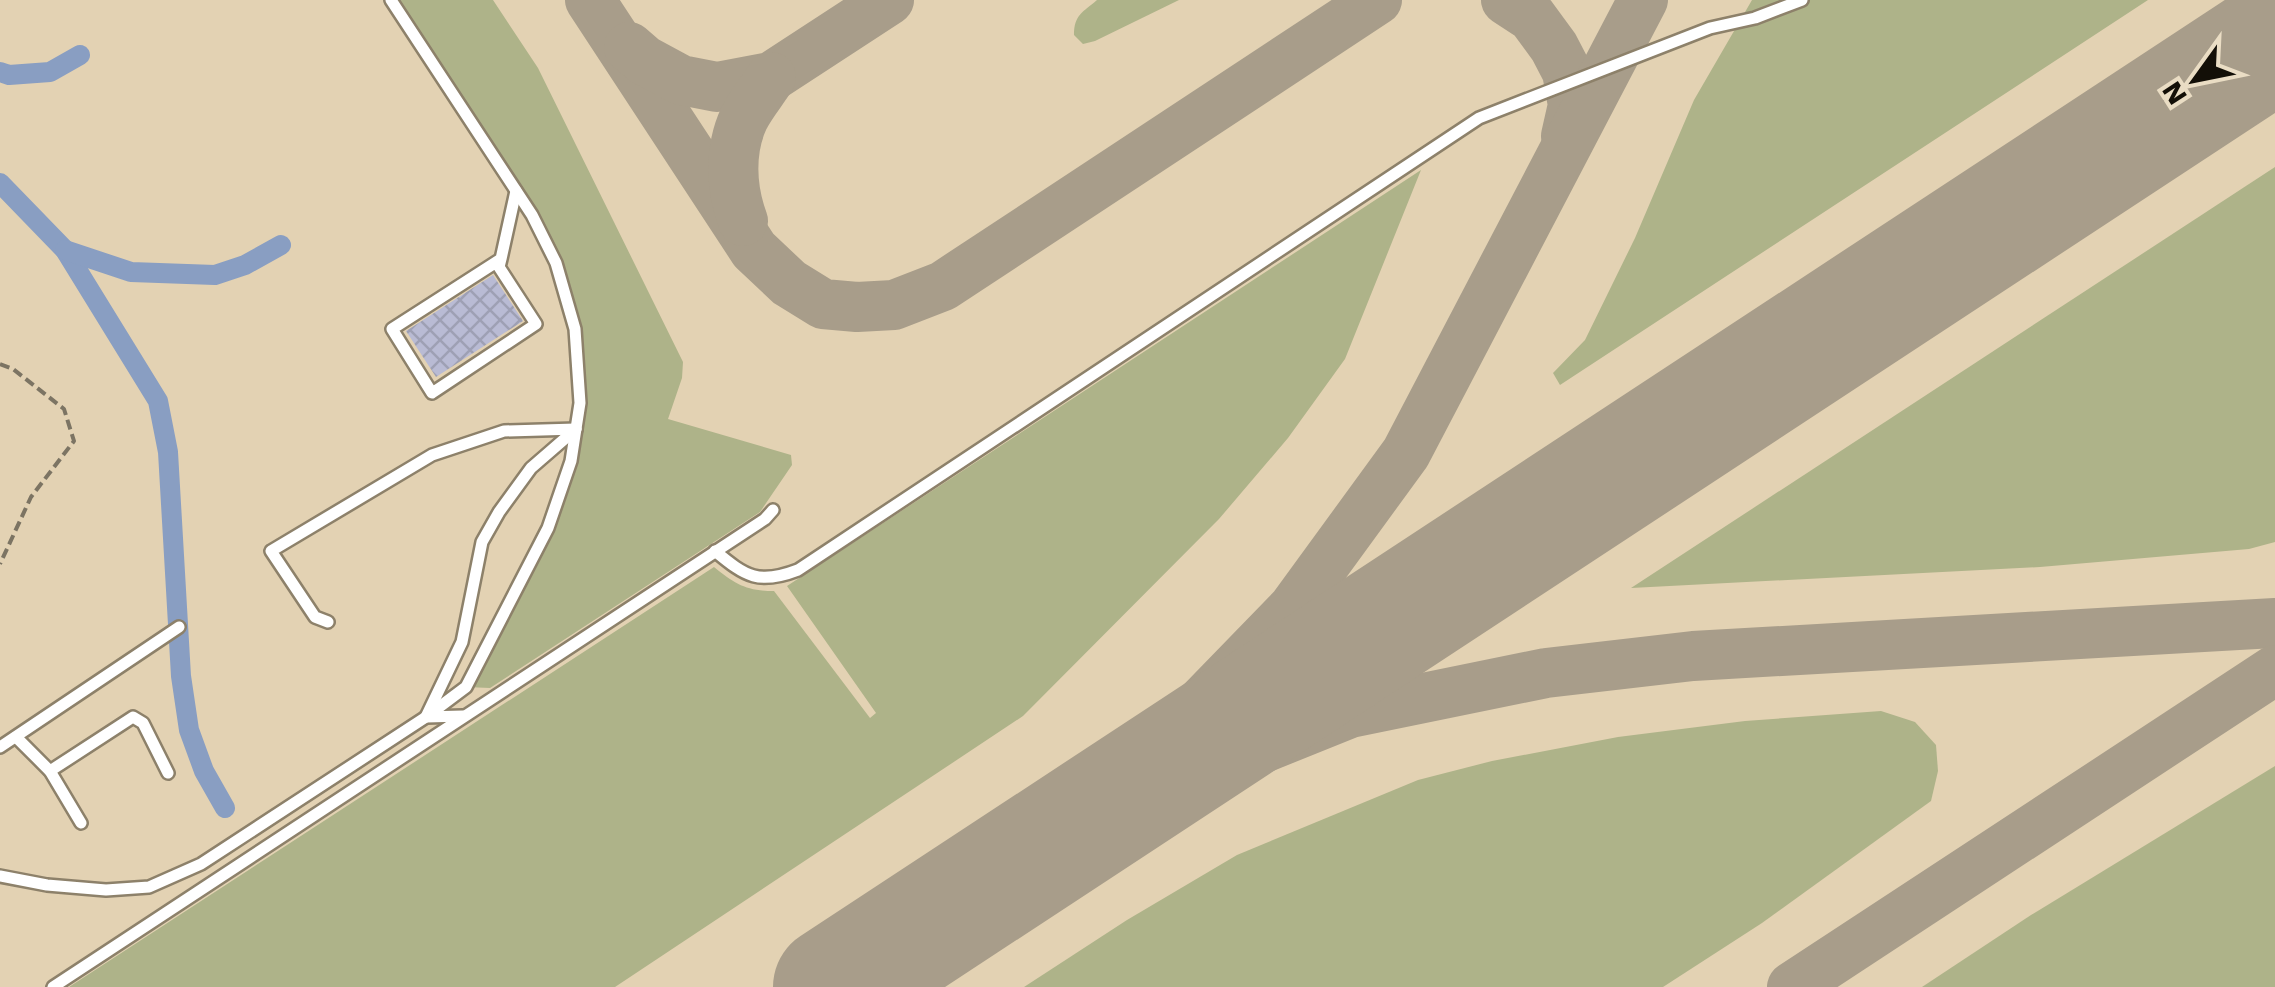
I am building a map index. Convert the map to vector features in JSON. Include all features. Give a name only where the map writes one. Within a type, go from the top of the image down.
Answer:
[{"type":"lane","points":[[716,552],[742,574],[761,579],[798,570],[1479,118],[1710,28],[1755,18],[1802,0]]},
{"type":"lane","points":[[0,876],[106,890],[148,886],[201,864],[466,687],[548,528],[571,461],[580,403],[575,329],[556,263],[532,215],[395,1]]},
{"type":"lane","points":[[501,259],[392,329],[432,393],[536,324],[499,267],[501,259],[516,191]]},
{"type":"lane","points":[[328,622],[316,617],[270,551],[432,455],[504,430],[576,429]]},
{"type":"lane","points":[[426,717],[462,642],[482,542],[498,512],[532,468],[576,429]]},
{"type":"lane","points":[[53,987],[716,552],[774,510]]},
{"type":"lane","points":[[0,748],[179,627]]},
{"type":"lane","points":[[426,717],[466,716]]},
{"type":"lane","points":[[50,771],[132,717],[143,723],[168,773]]},
{"type":"lane","points":[[16,737],[50,771],[81,822]]},
{"type":"path","points":[[0,364],[64,410],[74,441],[31,497],[0,564]]},
{"type":"shaded area","points":[[0,0],[2275,0],[2275,987],[0,987]]},
{"type":"green space","points":[[391,0],[493,0],[538,68],[683,362],[682,378],[668,419],[791,455],[792,465],[760,512],[490,688],[466,687],[548,528],[580,403],[575,329],[562,262]]},
{"type":"green space","points":[[1097,0],[1179,0],[1083,44],[1074,35],[1076,23],[1080,14]]},
{"type":"green space","points":[[1752,0],[2148,0],[1560,385],[1553,373],[1585,340],[1635,238],[1694,100]]},
{"type":"green space","points":[[2275,167],[2275,542],[2249,549],[2040,567],[1631,588]]},
{"type":"green space","points":[[1421,170],[1345,359],[1288,438],[1219,519],[1023,716],[615,987],[69,987],[714,567],[741,585],[774,591],[870,718],[876,713],[787,586]]},
{"type":"green space","points":[[1881,711],[1915,722],[1936,745],[1938,771],[1931,801],[1762,923],[1663,987],[1024,987],[1237,855],[1418,780],[1492,761],[1618,737],[1745,721]]},
{"type":"green space","points":[[2275,766],[2275,987],[1922,987],[2031,915]]},
{"type":"building","points":[[493,275],[523,321],[436,377],[406,331]]},
{"type":"waterway","points":[[0,72],[50,72],[80,55]]},
{"type":"waterway","points":[[0,183],[65,250],[158,401],[168,452],[181,676],[189,730],[204,771],[225,808]]},
{"type":"waterway","points":[[65,250],[131,272],[215,275],[245,265],[281,245]]},
{"type":"taxiway","points":[[590,0],[754,250],[789,283],[823,304],[857,307],[894,305],[943,286],[1377,0]]},
{"type":"taxiway","points":[[629,47],[681,80],[717,87],[771,77],[889,0]]},
{"type":"taxiway","points":[[1506,0],[1532,17],[1567,72],[1573,105],[1566,136]]},
{"type":"taxiway","points":[[1075,812],[1159,746],[1293,608],[1406,453],[1643,0]]},
{"type":"taxiway","points":[[2243,62],[2275,47]]},
{"type":"taxiway","points":[[743,221],[734,183],[736,143],[744,118],[771,77]]},
{"type":"taxiway","points":[[942,917],[1179,782],[1350,713],[1546,673],[1693,656],[2275,623]]},
{"type":"taxiway","points":[[1792,987],[2275,670]]},
{"type":"runway","points":[[834,987],[2275,40]]}]
